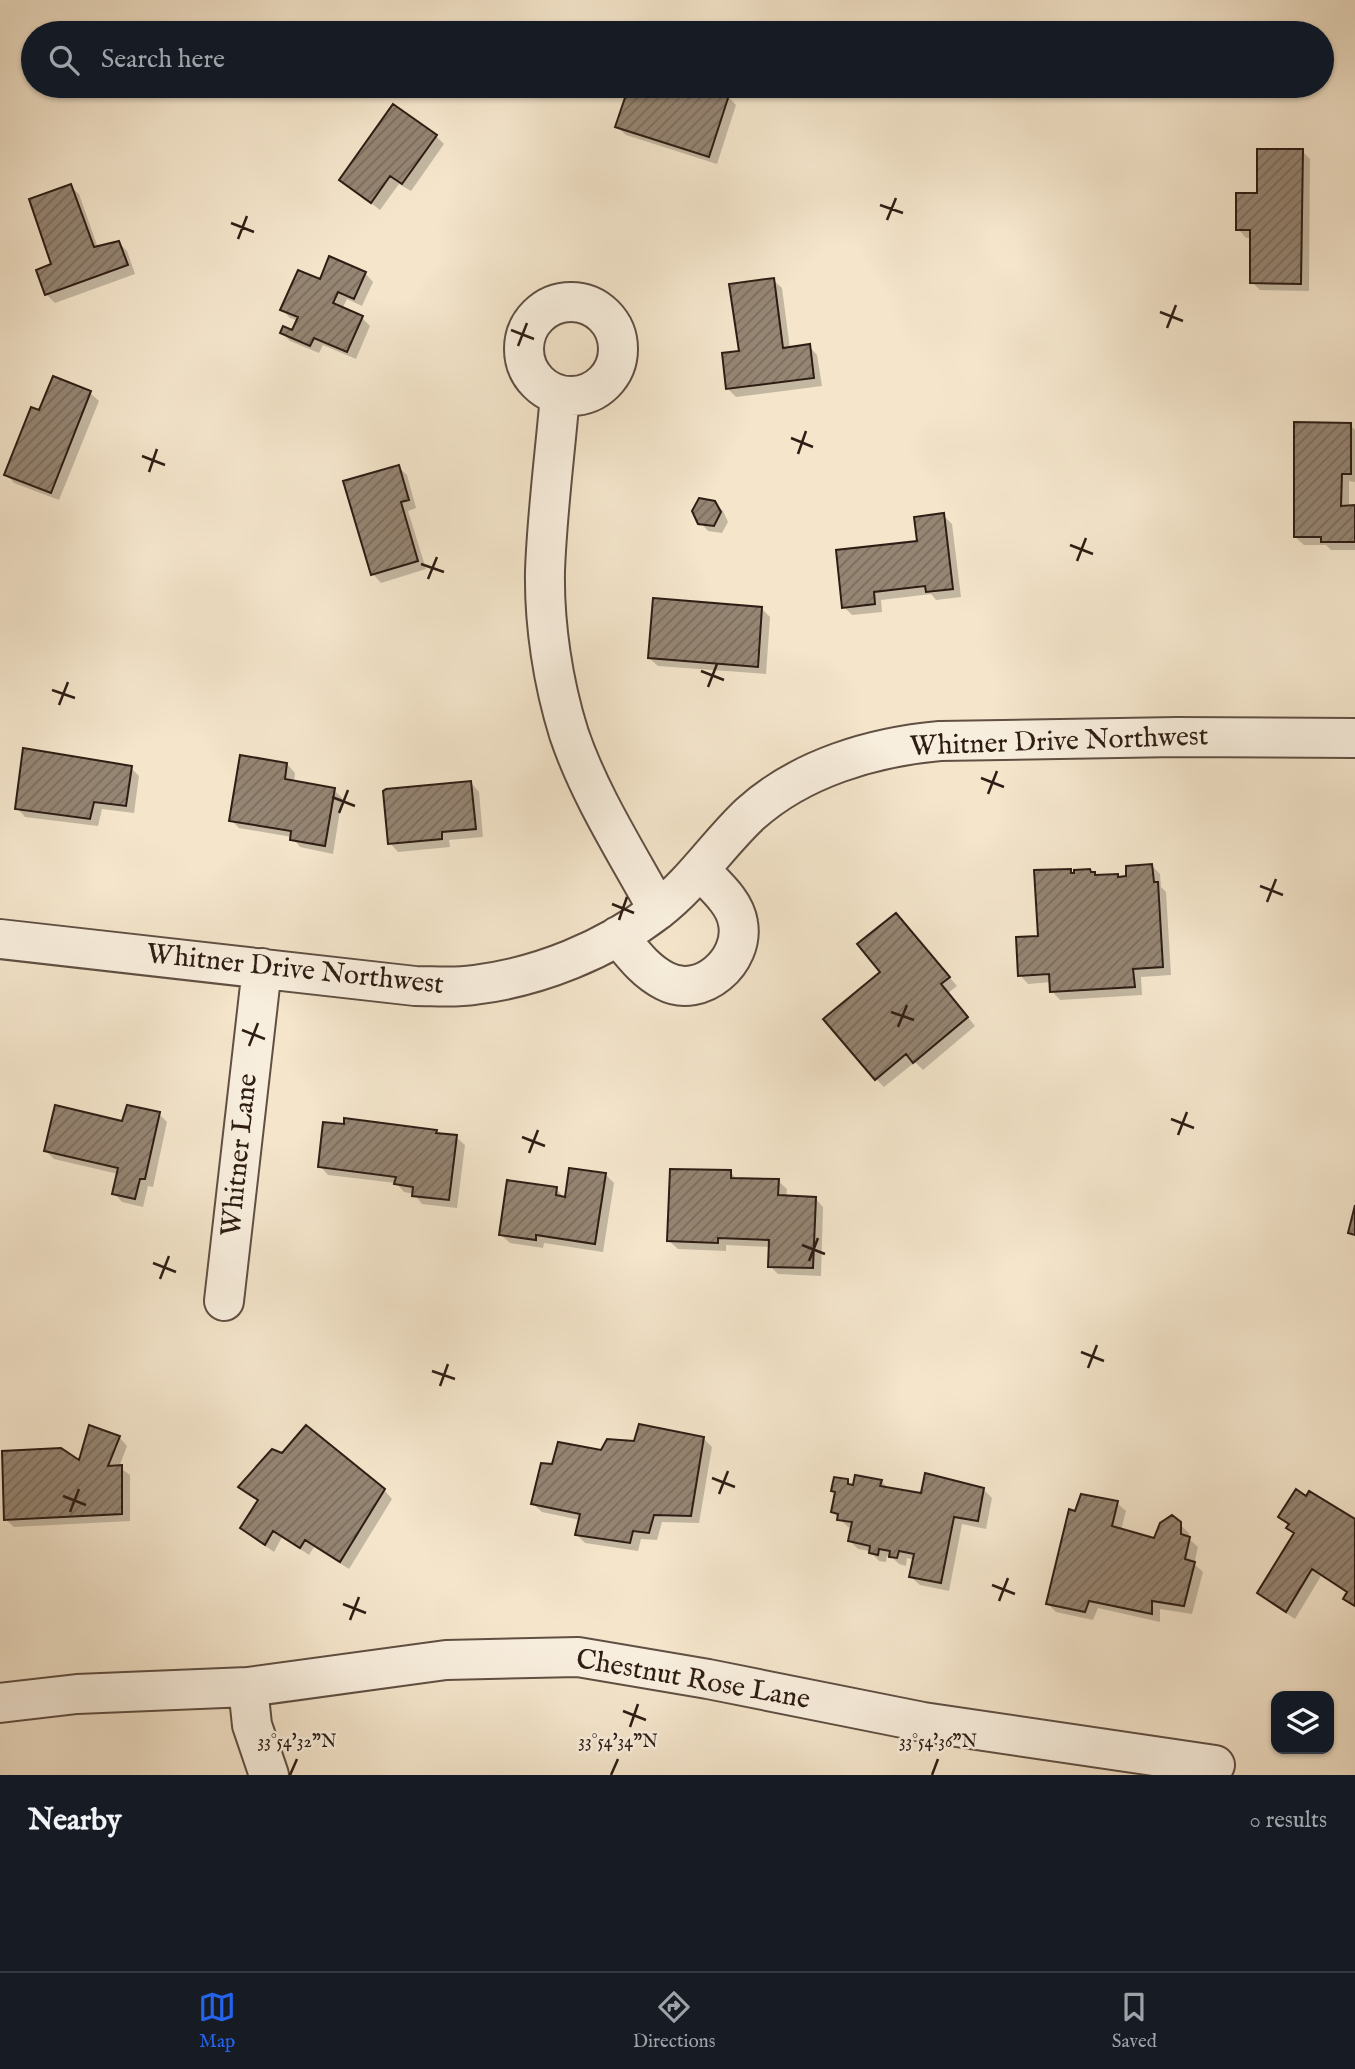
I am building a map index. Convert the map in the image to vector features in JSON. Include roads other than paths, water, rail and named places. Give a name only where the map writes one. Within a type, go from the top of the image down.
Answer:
[{"type":"street","points":[[560,396],[545,571],[548,626],[556,681],[569,733],[588,782],[659,909]]},
{"type":"street","name":"Whitner Drive Northwest","points":[[0,939],[415,986],[473,986],[550,969],[618,936],[659,909],[701,871],[750,814],[789,786],[842,761],[903,744],[940,741],[1163,737],[1355,738]]},
{"type":"street","points":[[618,936],[648,971],[668,983],[694,985],[719,974],[736,951],[738,923],[729,901],[701,871]]},
{"type":"street","name":"Whitner Lane","points":[[224,1301],[262,968]]},
{"type":"street","name":"Chestnut Rose Lane","points":[[0,1703],[76,1694],[248,1687],[446,1660],[578,1657],[708,1679],[923,1722],[1215,1765]]},
{"type":"street","points":[[248,1687],[252,1726],[268,1775]]}]
